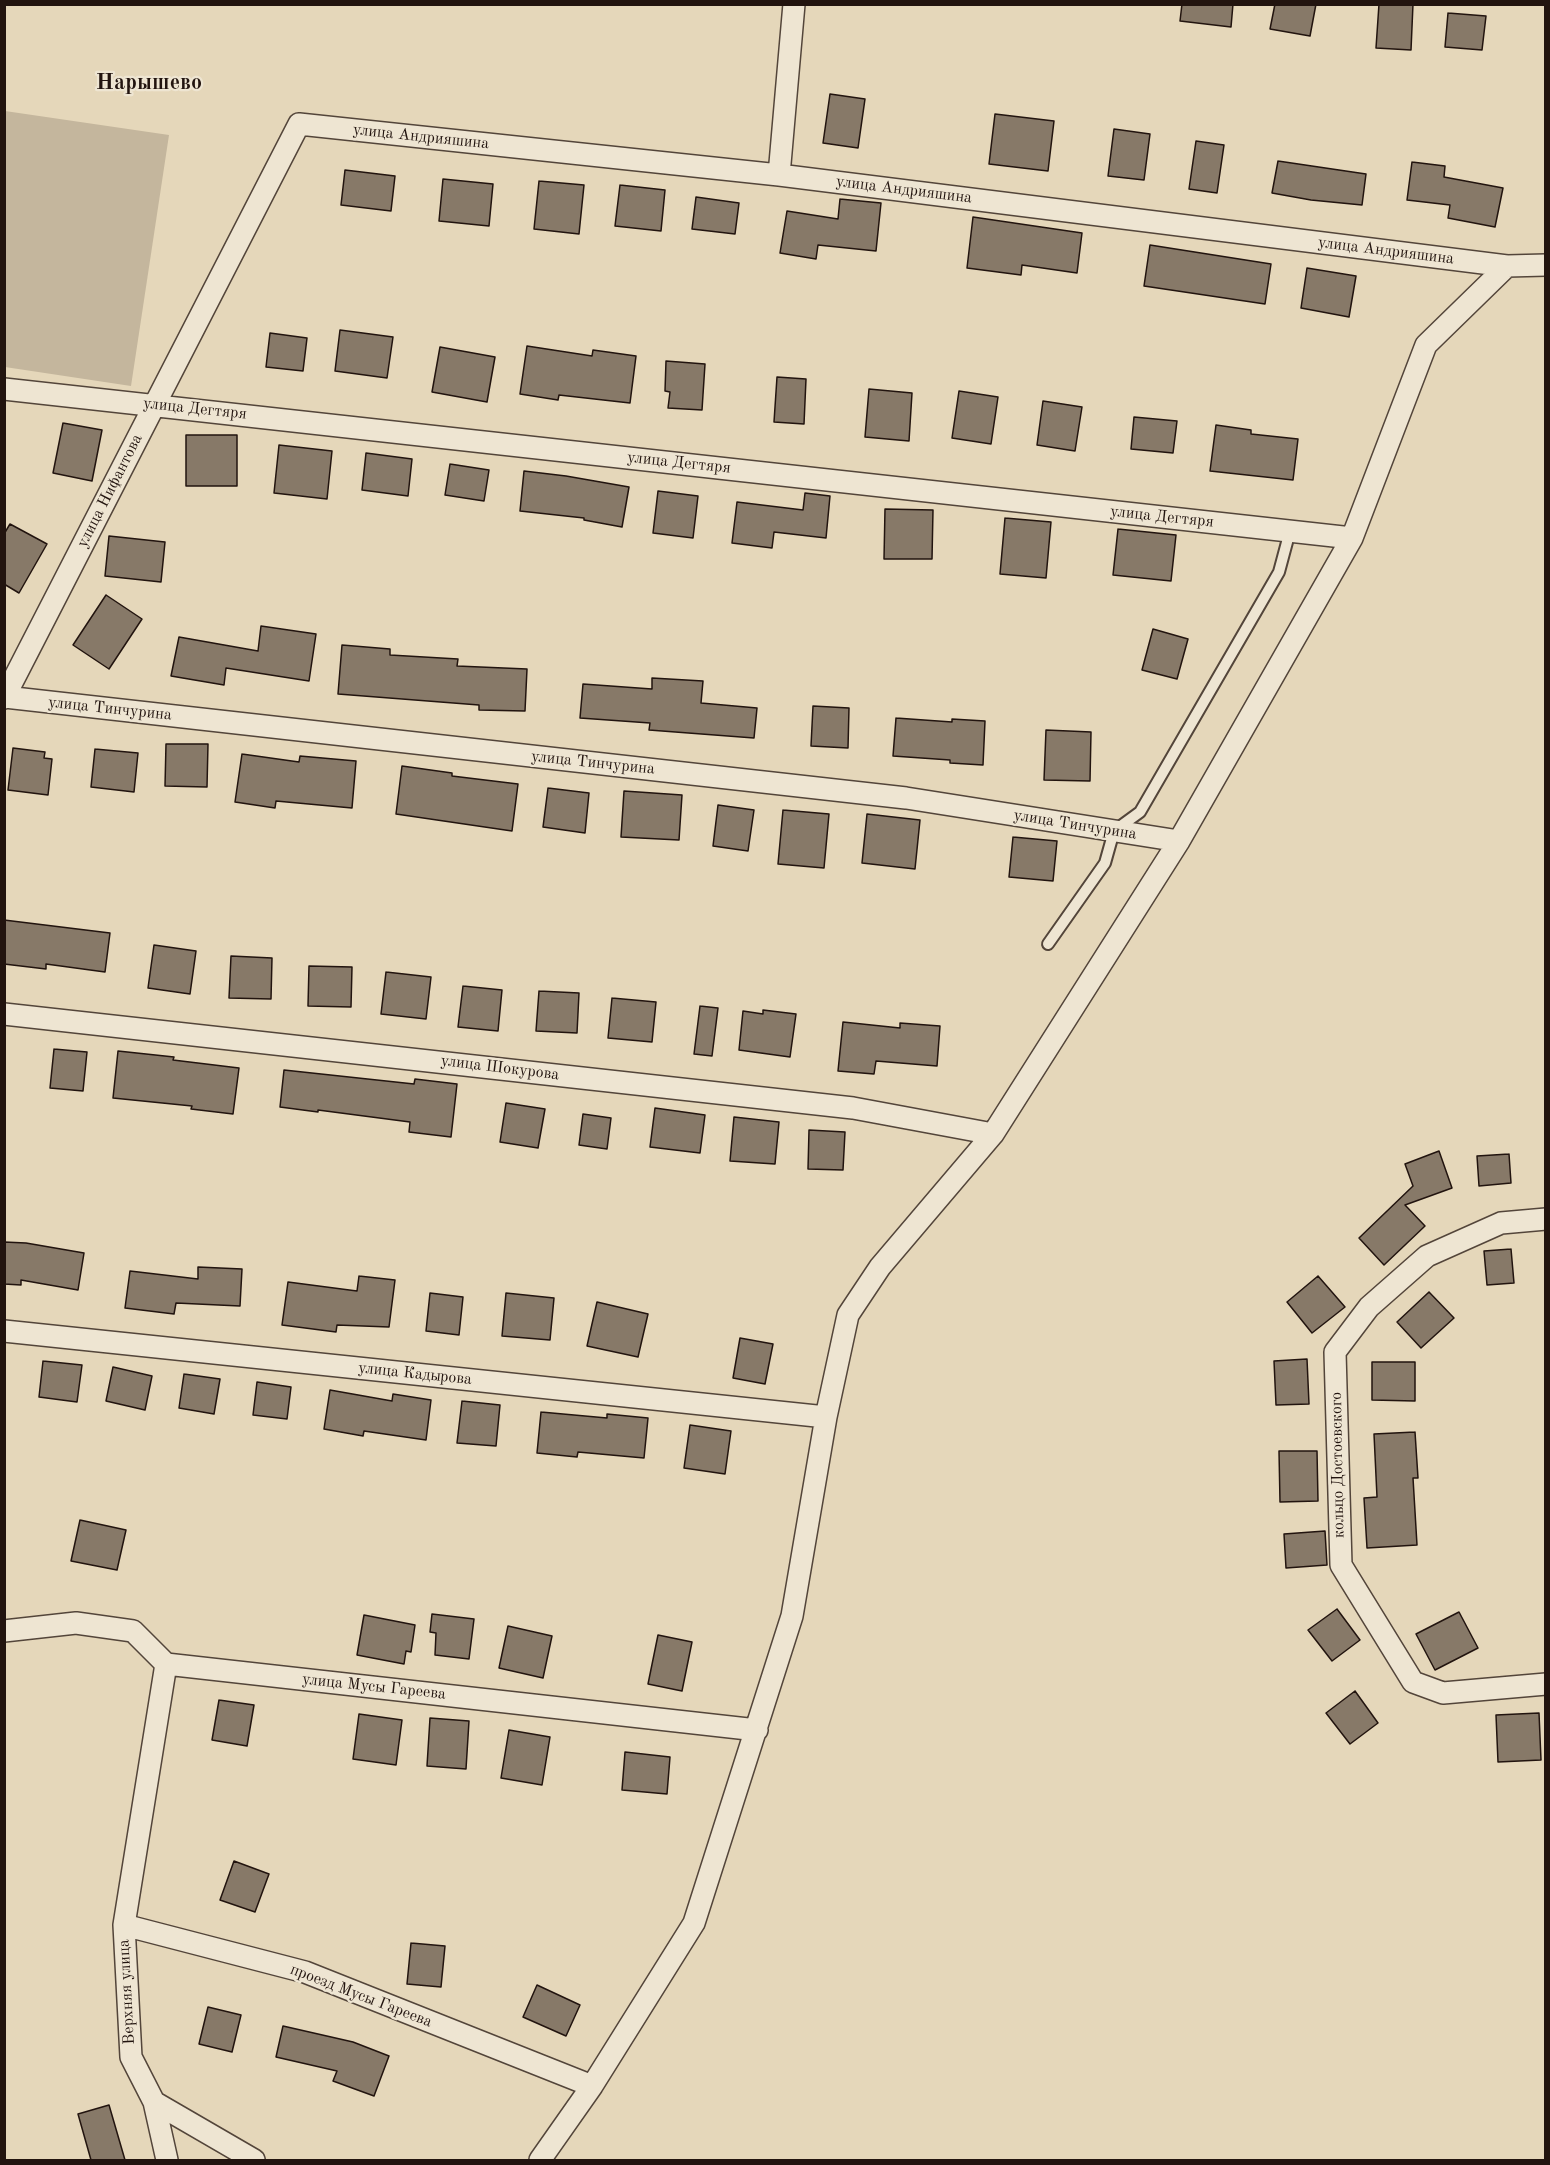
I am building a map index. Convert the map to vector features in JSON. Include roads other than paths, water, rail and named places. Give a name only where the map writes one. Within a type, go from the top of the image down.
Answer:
[{"type":"street","points":[[779,175],[794,4]]},
{"type":"street","name":"улица Андрияшина","points":[[300,124],[779,175],[1507,266],[1545,265]]},
{"type":"street","name":"улица Нифантова","points":[[5,698],[300,124]]},
{"type":"street","points":[[540,2160],[592,2086],[694,1923],[792,1616],[826,1417],[848,1315],[880,1267],[993,1134],[1179,841],[1352,538],[1426,345],[1507,266]]},
{"type":"street","name":"улица Дегтяря","points":[[4,389],[1352,538]]},
{"type":"street","name":"улица Тинчурина","points":[[5,698],[906,798],[1179,841]]},
{"type":"street","name":"улица Шокурова","points":[[4,1014],[853,1108],[993,1134]]},
{"type":"street","name":"кольцо Достоевского","points":[[1545,1219],[1501,1223],[1427,1256],[1369,1307],[1335,1352],[1341,1565],[1413,1682],[1443,1693],[1545,1684]]},
{"type":"street","name":"улица Кадырова","points":[[4,1331],[826,1417]]},
{"type":"street","points":[[4,1631],[76,1623],[133,1632],[166,1664]]},
{"type":"street","name":"улица Мусы Гареева","points":[[166,1664],[757,1730]]},
{"type":"street","name":"Верхняя улица","points":[[166,1664],[124,1924],[131,2057],[154,2102],[166,2160]]},
{"type":"street","name":"проезд Мусы Гареева","points":[[124,1924],[305,1972],[592,2086]]},
{"type":"street","points":[[154,2102],[254,2160]]},
{"type":"lane","points":[[1048,944],[1105,863],[1114,831],[1140,812],[1279,572],[1290,531]]},
{"type":"district","name":"Нарышево","points":[[149,83]]}]
